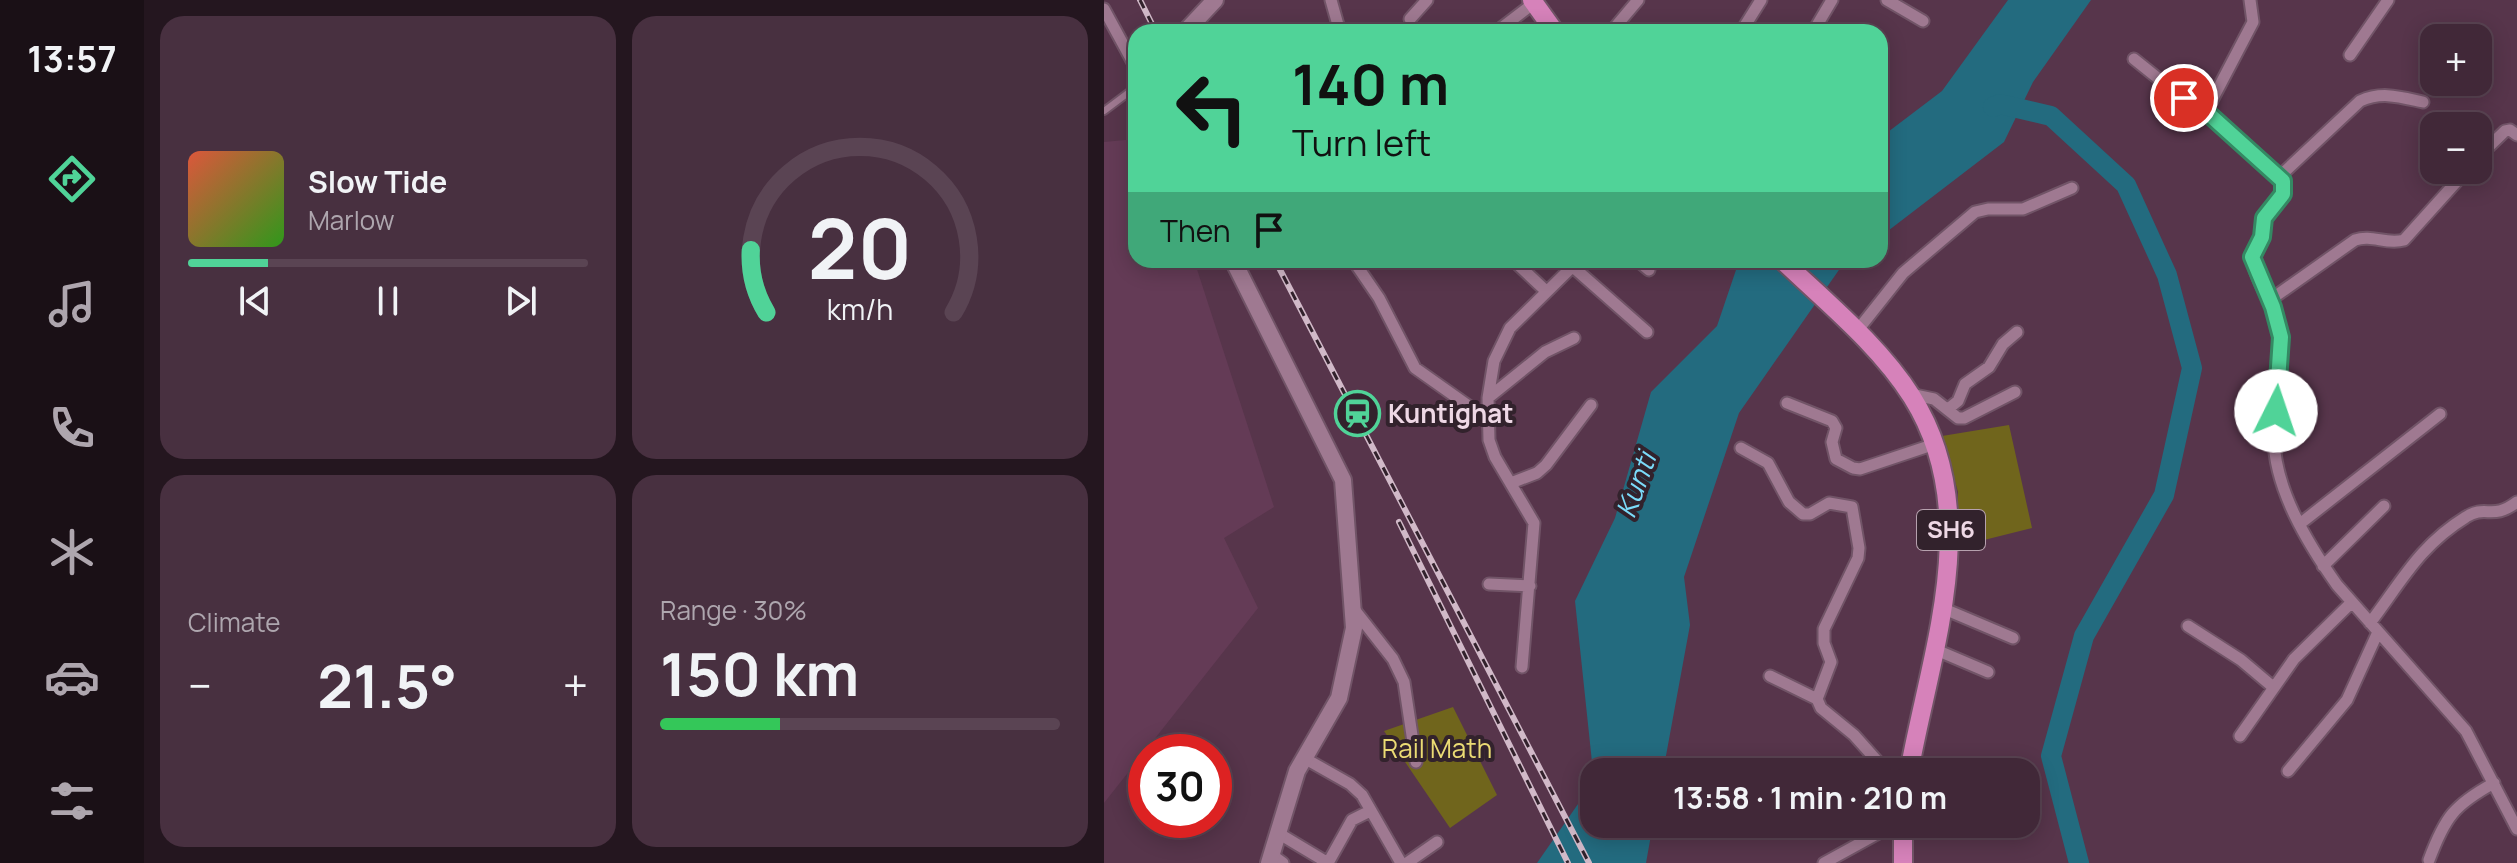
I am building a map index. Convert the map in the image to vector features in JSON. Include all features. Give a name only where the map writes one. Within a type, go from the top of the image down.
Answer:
[{"type":"main road","points":[[1192,24],[1215,0]]},
{"type":"main road","points":[[1533,2],[1549,24]]},
{"type":"main road","points":[[1237,268],[1343,480],[1354,628],[1339,698],[1297,771],[1278,833],[1275,860]]},
{"type":"main road","name":"SH6","points":[[1790,268],[1857,331],[1910,394],[1935,444],[1946,487],[1951,531],[1942,608],[1912,758]]},
{"type":"main road","points":[[1903,838],[1903,863]]},
{"type":"street","points":[[1331,0],[1337,24]]},
{"type":"street","points":[[1410,19],[1427,0]]},
{"type":"street","points":[[1618,24],[1638,0]]},
{"type":"street","points":[[1746,24],[1761,0]]},
{"type":"street","points":[[1818,24],[1832,0]]},
{"type":"street","points":[[1887,0],[1923,21]]},
{"type":"street","points":[[2211,116],[2209,106],[2253,22],[2250,0]]},
{"type":"street","points":[[2350,55],[2388,0]]},
{"type":"street","points":[[1506,24],[1533,2]]},
{"type":"street","points":[[1104,9],[1128,53]]},
{"type":"street","points":[[2134,59],[2190,104],[2211,116],[2280,176],[2285,190],[2264,218],[2262,237],[2252,257],[2281,337],[2274,452],[2283,487],[2323,566],[2466,731],[2517,829]]},
{"type":"street","points":[[2280,176],[2360,101],[2385,94],[2423,102]]},
{"type":"street","points":[[2492,144],[2505,131],[2510,130],[2517,135]]},
{"type":"street","points":[[2270,300],[2355,240],[2367,236],[2393,243],[2404,240],[2454,184]]},
{"type":"street","points":[[1857,331],[1892,284],[1975,212],[2023,209],[2072,188]]},
{"type":"street","points":[[1358,268],[1379,298],[1415,368],[1487,419]]},
{"type":"street","points":[[1522,268],[1546,291]]},
{"type":"street","points":[[1522,667],[1534,523],[1495,457],[1487,419],[1488,398],[1500,343],[1510,328],[1571,268]]},
{"type":"street","points":[[1581,268],[1647,332]]},
{"type":"street","points":[[1948,409],[1958,401],[1965,384],[1989,367],[2003,344],[2017,332]]},
{"type":"street","points":[[1488,398],[1545,352],[1574,338]]},
{"type":"street","points":[[1910,394],[1934,399],[1958,418],[1964,418],[2015,392]]},
{"type":"street","points":[[1787,403],[1832,421],[1836,428],[1832,442],[1836,459],[1853,468],[1860,469],[1935,444]]},
{"type":"street","points":[[1511,483],[1537,473],[1546,465],[1591,405]]},
{"type":"street","points":[[2301,523],[2440,414]]},
{"type":"street","points":[[1741,448],[1768,463],[1789,502],[1803,514],[1810,514],[1829,503],[1845,503],[1854,511],[1858,558],[1828,616],[1824,643],[1831,662],[1817,699]]},
{"type":"street","points":[[2288,771],[2347,700],[2374,628],[2424,550],[2466,516],[2476,512],[2497,514],[2517,502]]},
{"type":"street","points":[[2323,566],[2384,506]]},
{"type":"street","points":[[1489,584],[1530,586]]},
{"type":"street","points":[[2240,736],[2273,687],[2313,638],[2352,602]]},
{"type":"street","points":[[1352,608],[1393,659],[1404,682],[1416,762]]},
{"type":"street","points":[[1942,608],[2013,638]]},
{"type":"street","points":[[2188,626],[2241,660],[2273,687]]},
{"type":"street","points":[[1934,649],[1988,672]]},
{"type":"street","points":[[1770,676],[1817,699],[1821,708],[1854,735],[1875,758]]},
{"type":"street","points":[[1304,758],[1357,789],[1401,863]]},
{"type":"street","points":[[2429,860],[2447,817],[2467,798],[2494,783]]},
{"type":"street","points":[[1278,833],[1328,863],[1352,820],[1370,811]]},
{"type":"street","points":[[1824,863],[1870,838]]},
{"type":"street","points":[[1407,863],[1437,842]]},
{"type":"lane","points":[[1104,111],[1128,93]]},
{"type":"shaded area","points":[[1128,140],[1128,268],[1197,268],[1274,507],[1224,538],[1258,608],[1158,734],[1128,734],[1128,773],[1104,803],[1104,142]]},
{"type":"green space","points":[[2009,425],[2032,528],[1956,547],[1958,492],[1942,436]]},
{"type":"green space","name":"Rail Math","points":[[1453,707],[1497,795],[1450,828],[1384,731]]},
{"type":"water","points":[[2008,0],[2091,0],[2033,82],[2004,142],[1888,231],[1888,132],[1942,91]]},
{"type":"water","name":"Kunti","points":[[1737,268],[1840,268],[1739,413],[1684,577],[1690,625],[1666,758],[1592,758],[1575,601],[1615,518],[1651,392],[1717,326]]},
{"type":"water","points":[[1580,801],[1580,838],[1650,838],[1646,863],[1537,863]]},
{"type":"waterway","points":[[1993,107],[2000,104],[2051,116],[2126,185],[2167,275],[2192,368],[2164,495],[2084,636],[2051,756],[2079,863]]},
{"type":"railway","points":[[1140,0],[1152,24]]},
{"type":"railway","points":[[1279,268],[1589,863]]},
{"type":"railway","points":[[1399,522],[1568,863]]},
{"type":"place","name":"Kuntighat","points":[[1357,414]]},
{"type":"route","points":[[2184,98],[2211,116],[2283,181],[2285,190],[2264,218],[2262,237],[2252,257],[2273,307],[2281,337],[2276,411]]}]
